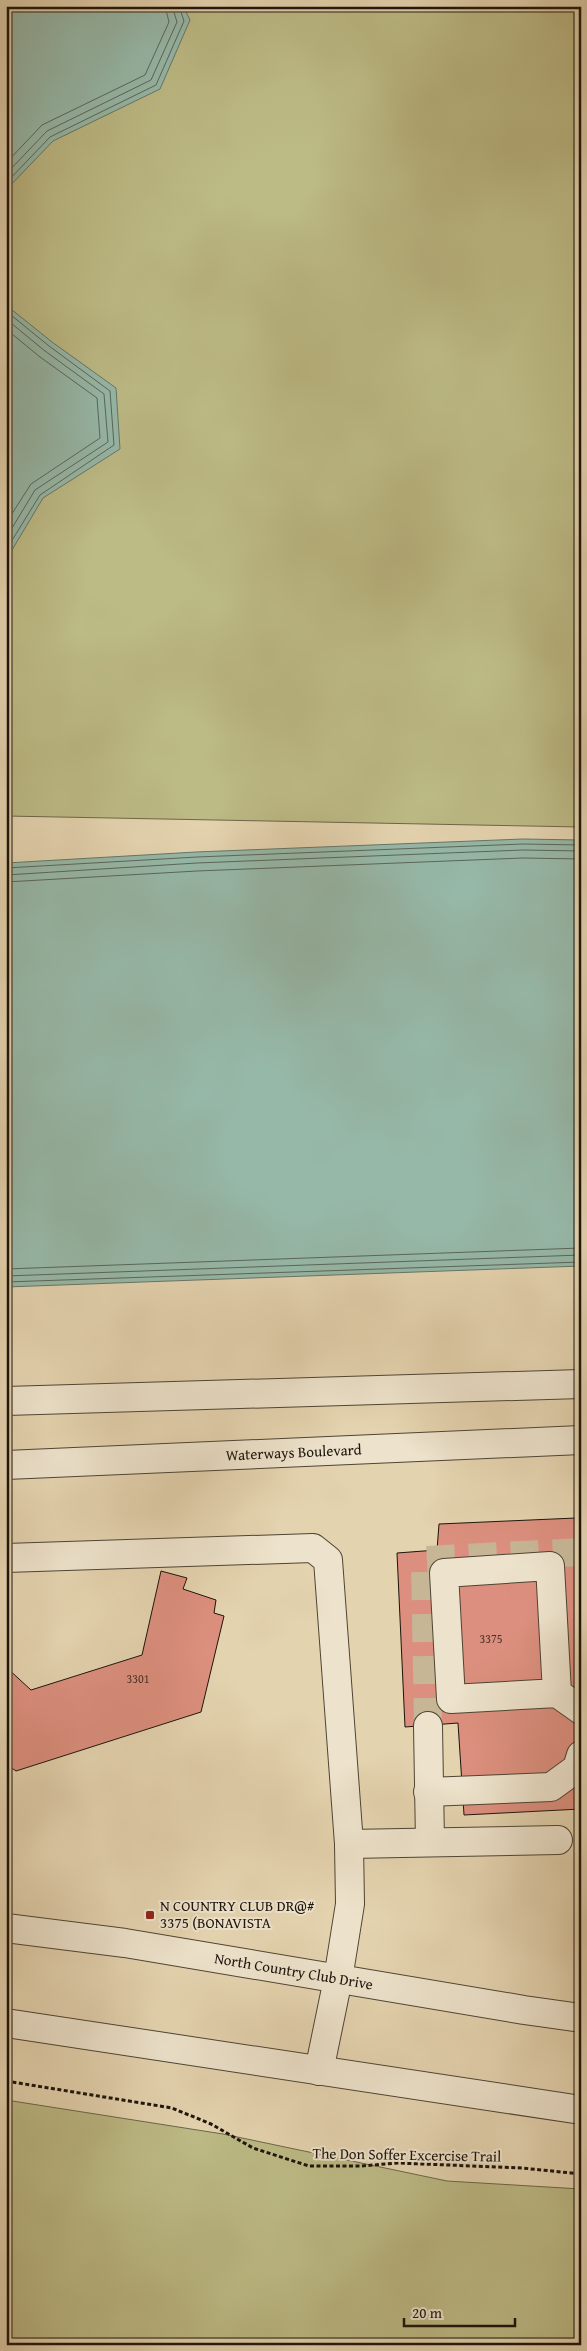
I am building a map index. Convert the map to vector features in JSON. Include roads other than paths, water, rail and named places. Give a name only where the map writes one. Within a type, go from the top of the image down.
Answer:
[{"type":"street","points":[[6,1400],[581,1384]]},
{"type":"street","name":"Waterways Boulevard","points":[[6,1465],[581,1440]]},
{"type":"street","points":[[6,1558],[313,1548],[328,1560],[349,1844],[350,1904],[320,2071]]},
{"type":"street","points":[[557,1693],[550,1566],[444,1573],[451,1699],[557,1693],[581,1710]]},
{"type":"street","points":[[428,1726],[430,1842]]},
{"type":"street","points":[[428,1792],[551,1788],[577,1768],[581,1755]]},
{"type":"street","points":[[349,1844],[558,1840]]},
{"type":"street","name":"North Country Club Drive","points":[[6,1928],[125,1943],[581,2018]]},
{"type":"street","points":[[6,2023],[581,2110]]},
{"type":"water","points":[[6,6],[183,6],[190,20],[160,89],[53,141],[6,190]]},
{"type":"water","points":[[6,305],[52,342],[116,388],[120,449],[43,498],[6,560]]},
{"type":"water","points":[[523,839],[581,840],[581,1266],[6,1287],[6,863],[196,852]]},
{"type":"tunnel","points":[[428,1726],[425,1560],[581,1552]]},
{"type":"place","name":"N COUNTRY CLUB DR@# 3375 (BONAVISTA","points":[[150,1915]]}]
